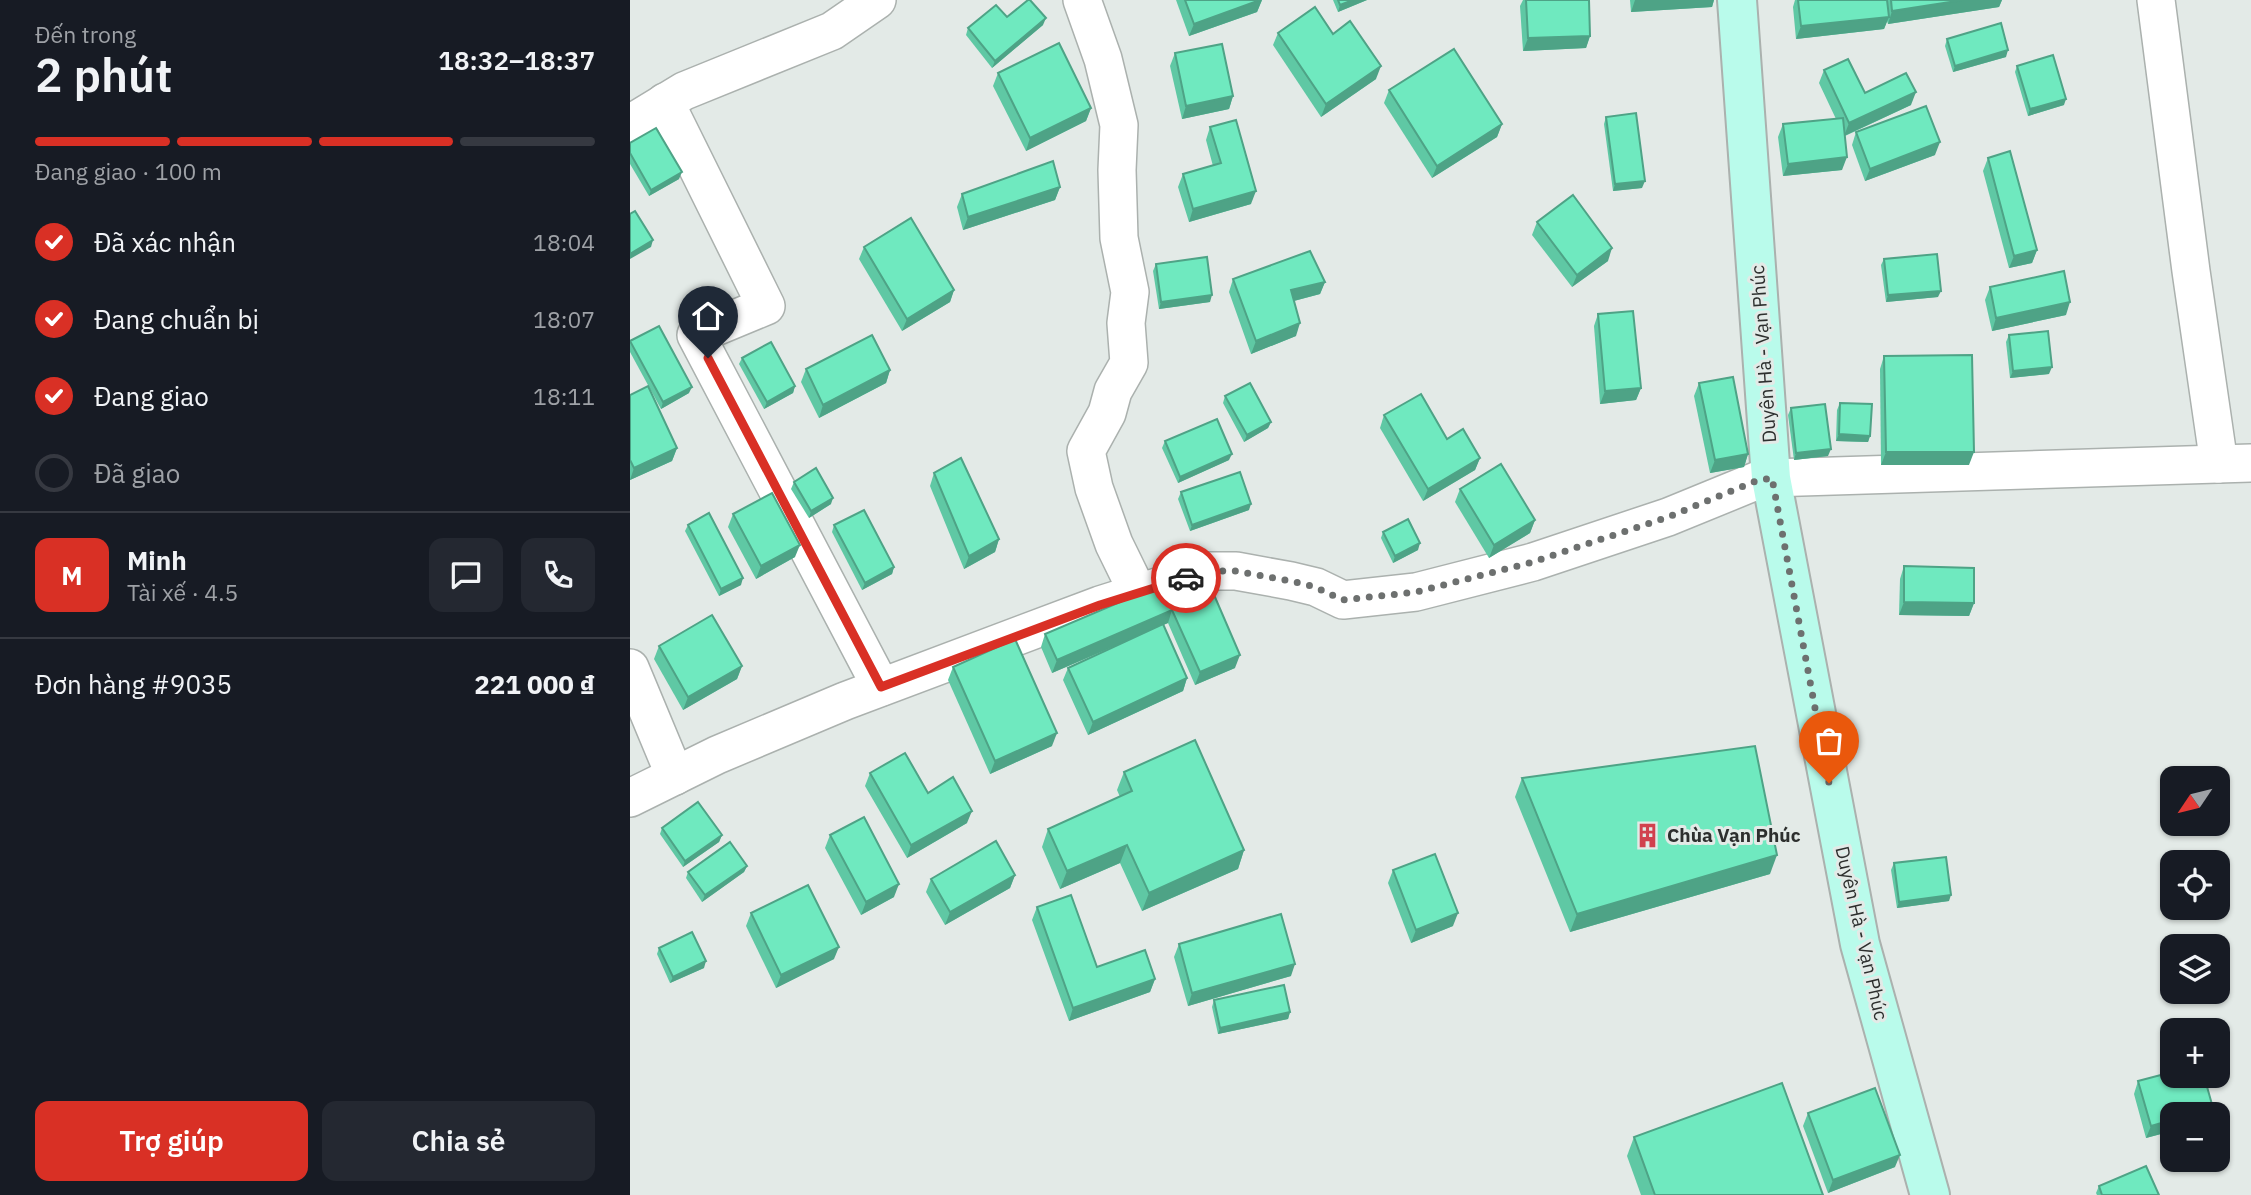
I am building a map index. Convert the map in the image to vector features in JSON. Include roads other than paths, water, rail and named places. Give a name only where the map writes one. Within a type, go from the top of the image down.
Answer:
[{"type":"street","points":[[630,124],[684,91],[832,31],[877,0]]},
{"type":"street","points":[[1082,0],[1103,59],[1119,125],[1119,238],[1130,292],[1126,323],[1129,363],[1113,391],[1107,413],[1086,451],[1098,499],[1114,544],[1138,593]]},
{"type":"street","name":"Duyên Hà - Vạn Phúc","points":[[1737,0],[1772,478],[1860,944],[1930,1195]]},
{"type":"street","points":[[630,798],[717,755],[881,687],[1100,605],[1208,571],[1236,571],[1291,581],[1315,587],[1343,600],[1416,592],[1533,562],[1668,517],[1756,481],[1772,478],[2235,463],[2191,271],[2156,0]]},
{"type":"street","points":[[665,102],[766,306],[696,335],[881,687]]},
{"type":"street","points":[[630,668],[676,776]]},
{"type":"place","name":"Chùa Vạn Phúc","points":[[1647,835]]}]
